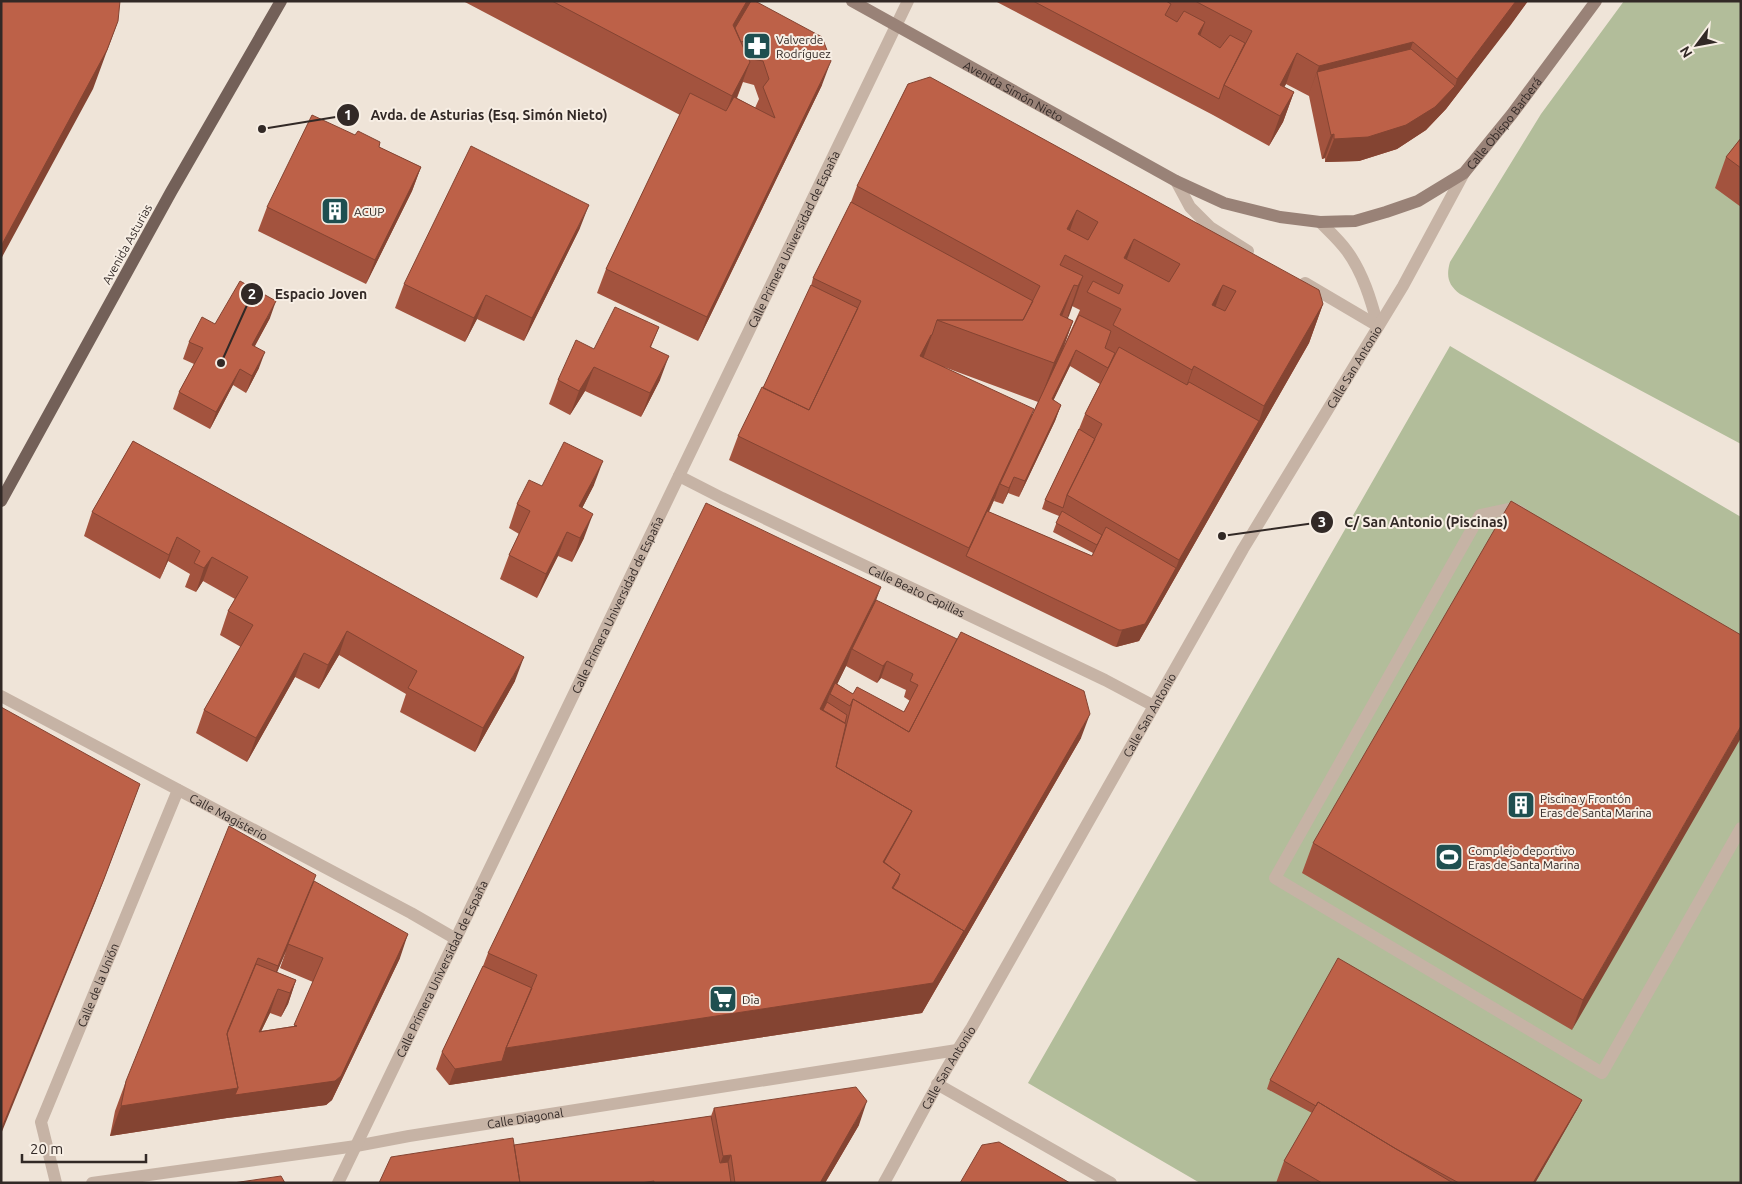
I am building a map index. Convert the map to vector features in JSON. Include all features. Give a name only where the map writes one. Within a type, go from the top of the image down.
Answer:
[{"type":"main road","name":"Avenida Simón Nieto","points":[[852,1],[1176,181],[1224,203],[1280,217],[1320,222],[1355,221],[1418,200],[1464,174]]},
{"type":"main road","name":"Calle Obispo Barberá","points":[[1464,174],[1512,114],[1596,1]]},
{"type":"main road","name":"Avenida Asturias","points":[[1,501],[171,192],[280,2]]},
{"type":"street","name":"Calle Primera Universidad de España","points":[[338,1183],[908,1]]},
{"type":"street","name":"Calle Obispo Barberá","points":[[1422,252],[1464,174]]},
{"type":"street","points":[[1176,181],[1190,207],[1210,227],[1261,258]]},
{"type":"street","points":[[1320,222],[1347,251],[1361,275],[1370,296],[1378,326]]},
{"type":"street","name":"Calle San Antonio","points":[[884,1183],[957,1050],[972,1027],[1243,549],[1422,252]]},
{"type":"street","points":[[1293,276],[1378,326]]},
{"type":"street","name":"Calle Beato Capillas","points":[[679,476],[1105,680],[1154,706]]},
{"type":"street","points":[[1530,518],[1513,508],[1480,515],[1275,878],[1602,1073],[1741,828]]},
{"type":"street","name":"Calle Magisterio","points":[[1,696],[456,939]]},
{"type":"street","name":"Calle de la Unión","points":[[56,1183],[41,1122],[178,790]]},
{"type":"street","name":"Calle Diagonal","points":[[92,1183],[356,1146],[957,1050]]},
{"type":"street","points":[[938,1084],[1111,1183]]},
{"type":"green space","points":[[1624,1],[1741,1],[1741,444],[1460,294],[1449,280],[1450,262],[1541,114]]},
{"type":"green space","name":"Complejo deportivo Eras de Santa Marina","points":[[1450,346],[1741,517],[1741,1183],[1200,1183],[1028,1083]]},
{"type":"building","points":[[1,1],[120,1],[118,21],[107,50],[1,246]]},
{"type":"building","points":[[552,1],[747,1],[733,25],[750,62],[732,96]]},
{"type":"building","points":[[751,1],[755,1],[822,37],[831,61],[707,317],[606,269],[690,93],[726,111],[734,97],[775,118],[763,87],[769,79],[763,61],[752,59],[744,41],[741,42],[735,28]]},
{"type":"building","points":[[1033,1],[1166,1],[1171,4],[1165,15],[1177,22],[1184,11],[1205,22],[1198,34],[1220,48],[1230,35],[1245,43],[1219,99]]},
{"type":"building","points":[[1195,1],[1516,1],[1457,79],[1413,42],[1319,66],[1297,53],[1280,85],[1294,92],[1280,116],[1224,85],[1252,31]]},
{"type":"building","points":[[1411,49],[1455,86],[1435,107],[1406,125],[1368,137],[1334,139],[1334,134],[1331,135],[1317,72]]},
{"type":"building","points":[[930,77],[1319,290],[1323,304],[1264,406],[1194,366],[1192,370],[1113,325],[1121,309],[1087,292],[1093,281],[1119,294],[1123,285],[1065,255],[1060,265],[1083,276],[1078,286],[1074,285],[1060,315],[1073,321],[1054,363],[937,320],[1023,320],[1040,286],[857,186],[908,84]],"holes":[[[1077,210],[1098,222],[1088,240],[1067,229]],[[1134,239],[1180,264],[1169,282],[1124,258]],[[1223,285],[1236,291],[1225,311],[1212,305]]]},
{"type":"building","name":"ACUP","points":[[312,115],[355,135],[358,131],[380,142],[379,147],[421,167],[375,260],[267,207]]},
{"type":"building","points":[[1741,138],[1741,168],[1726,157]]},
{"type":"building","points":[[471,146],[589,205],[532,318],[486,295],[474,318],[404,284]]},
{"type":"building","points":[[851,202],[1033,301],[1023,320],[937,320],[932,335],[920,356],[1034,409],[969,548],[738,436],[762,387],[809,410],[861,301],[813,278]]},
{"type":"building","points":[[240,281],[276,301],[252,345],[265,352],[252,376],[240,369],[216,412],[179,392],[203,348],[189,342],[202,317],[215,324]]},
{"type":"building","points":[[811,285],[858,308],[809,410],[763,388]]},
{"type":"building","points":[[615,307],[659,327],[650,347],[669,356],[650,393],[594,367],[579,391],[558,380],[576,340],[594,349]]},
{"type":"building","points":[[1079,315],[1111,331],[1105,348],[1115,353],[1108,368],[1076,350],[1052,399],[1061,405],[1025,481],[1014,477],[1009,488],[1000,484]]},
{"type":"building","points":[[1119,347],[1187,385],[1189,382],[1259,421],[1179,560],[1067,495],[1102,424],[1085,414]]},
{"type":"building","points":[[1079,429],[1095,439],[1067,495],[1063,508],[1045,500]]},
{"type":"building","points":[[133,441],[524,657],[483,728],[408,688],[417,671],[347,631],[328,665],[304,653],[256,738],[204,710],[253,625],[228,611],[248,577],[212,557],[204,568],[194,563],[200,551],[177,537],[169,555],[92,512]]},
{"type":"building","points":[[564,442],[603,461],[579,506],[593,514],[580,538],[567,532],[546,574],[509,555],[530,511],[517,504],[529,480],[542,486]]},
{"type":"building","name":"Piscina y Frontón Eras de Santa Marina","points":[[1511,501],[1741,635],[1741,726],[1583,1000],[1313,843]]},
{"type":"building","points":[[706,503],[881,587],[820,709],[846,724],[836,767],[912,811],[883,862],[900,874],[892,888],[964,931],[933,983],[506,1048],[537,975],[488,953]]},
{"type":"building","points":[[987,511],[1092,556],[1106,527],[1176,568],[1145,624],[1119,630],[966,556]]},
{"type":"building","points":[[1062,511],[1102,535],[1097,545],[1056,523]]},
{"type":"building","points":[[876,600],[957,639],[909,732],[853,699],[850,706],[830,694],[835,683],[853,694],[857,687],[904,712],[918,685],[910,681],[913,674],[887,661],[883,666],[852,649]]},
{"type":"building","points":[[961,632],[1084,691],[1090,714],[961,937],[964,931],[893,888],[900,874],[884,862],[912,811],[836,767],[853,699],[909,732]]},
{"type":"building","points":[[827,702],[847,715],[845,723],[823,710]]},
{"type":"building","points":[[1,707],[140,784],[104,879],[1,1130]]},
{"type":"building","points":[[229,826],[316,875],[278,966],[258,958],[228,1030],[227,1034],[238,1088],[121,1106],[126,1081]]},
{"type":"building","points":[[314,881],[408,934],[341,1076],[335,1081],[235,1095],[238,1088],[227,1034],[256,964],[296,980],[290,993],[278,989],[259,1032],[297,1026],[294,1025],[323,958],[288,944]]},
{"type":"building","points":[[1338,958],[1582,1100],[1533,1183],[1459,1183],[1396,1149],[1318,1102],[1316,1106],[1270,1080]]},
{"type":"building","points":[[483,966],[532,988],[502,1061],[455,1069],[442,1052]]},
{"type":"building","points":[[856,1087],[867,1101],[820,1183],[735,1183],[731,1155],[723,1156],[714,1108]]},
{"type":"building","points":[[1318,1102],[1453,1183],[1322,1183],[1284,1161]]},
{"type":"building","points":[[711,1116],[720,1163],[728,1162],[731,1183],[654,1183],[654,1181],[641,1183],[520,1183],[514,1145]]},
{"type":"building","points":[[513,1138],[520,1183],[379,1183],[391,1157]]},
{"type":"building","points":[[999,1142],[1070,1183],[960,1183],[982,1145]]},
{"type":"building","points":[[281,1176],[285,1183],[233,1183]]},
{"type":"place","name":"Valverde Rodríguez","points":[[757,46]]},
{"type":"place","name":"Avda. de Asturias (Esq. Simón Nieto)","points":[[262,129]]},
{"type":"place","name":"ACUP","points":[[335,211]]},
{"type":"place","name":"Espacio Joven","points":[[221,363]]},
{"type":"place","name":"C/ San Antonio (Piscinas)","points":[[1222,536]]},
{"type":"place","name":"Piscina y Frontón Eras de Santa Marina","points":[[1521,805]]},
{"type":"place","name":"Complejo deportivo Eras de Santa Marina","points":[[1449,857]]},
{"type":"place","name":"Dia","points":[[723,999]]}]
